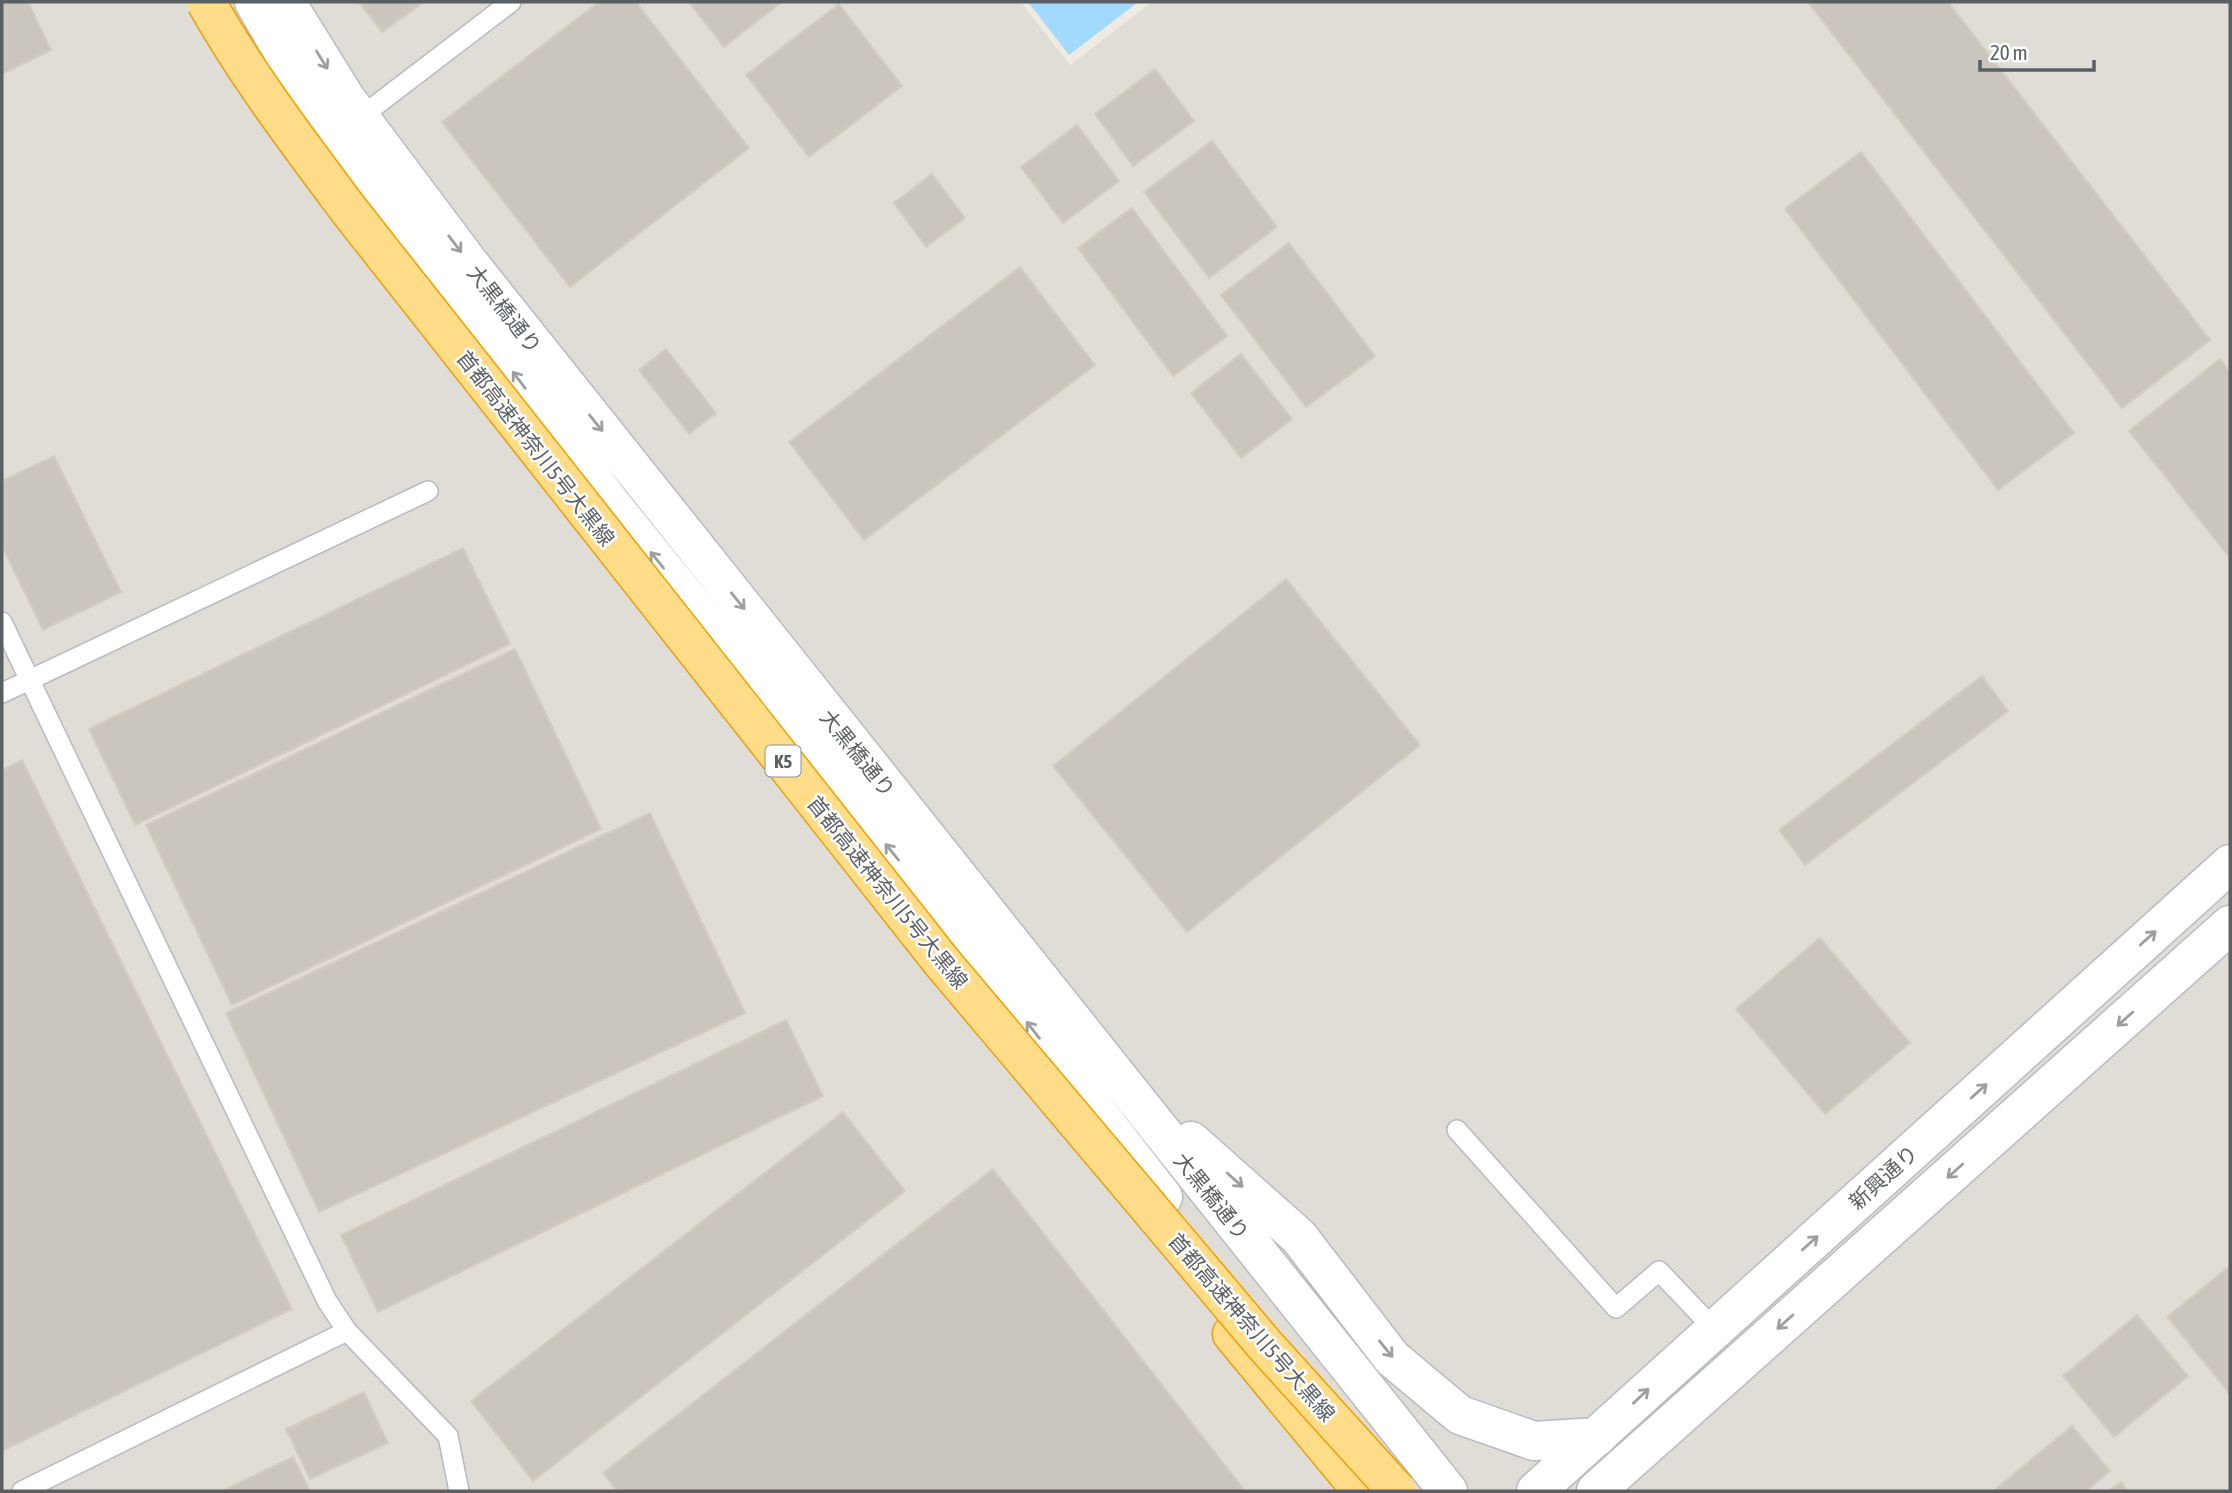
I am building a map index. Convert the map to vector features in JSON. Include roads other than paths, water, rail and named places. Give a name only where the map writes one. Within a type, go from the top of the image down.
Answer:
[{"type":"highway","name":"首都高速神奈川5号大黒線","points":[[186,2],[264,124],[333,221],[891,929],[1362,1491]]},
{"type":"highway","name":"首都高速神奈川5号大黒線","points":[[206,2],[283,122],[348,209],[941,961],[1264,1344],[1397,1491]]},
{"type":"street","name":"大黒橋通り","points":[[254,2],[294,71],[349,127],[469,263],[1448,1491]]},
{"type":"street","name":"大黒橋通り","points":[[286,2],[349,127],[612,505],[962,938],[1390,1491]]},
{"type":"street","name":"新興通り","points":[[1536,1491],[2230,864]]},
{"type":"street","name":"新興通り","points":[[1596,1491],[2230,925]]},
{"type":"street","points":[[1111,1070],[1299,1237],[1392,1357],[1460,1415],[1534,1441],[1597,1437]]},
{"type":"lane","points":[[349,127],[511,2]]},
{"type":"lane","points":[[2,693],[428,491]]},
{"type":"lane","points":[[2,622],[327,1301],[347,1331],[448,1436],[459,1491]]},
{"type":"lane","points":[[1457,1130],[1616,1308],[1659,1271],[1714,1329]]},
{"type":"lane","points":[[22,1491],[347,1331]]},
{"type":"water","points":[[1028,2],[1138,2],[1069,55]]}]
